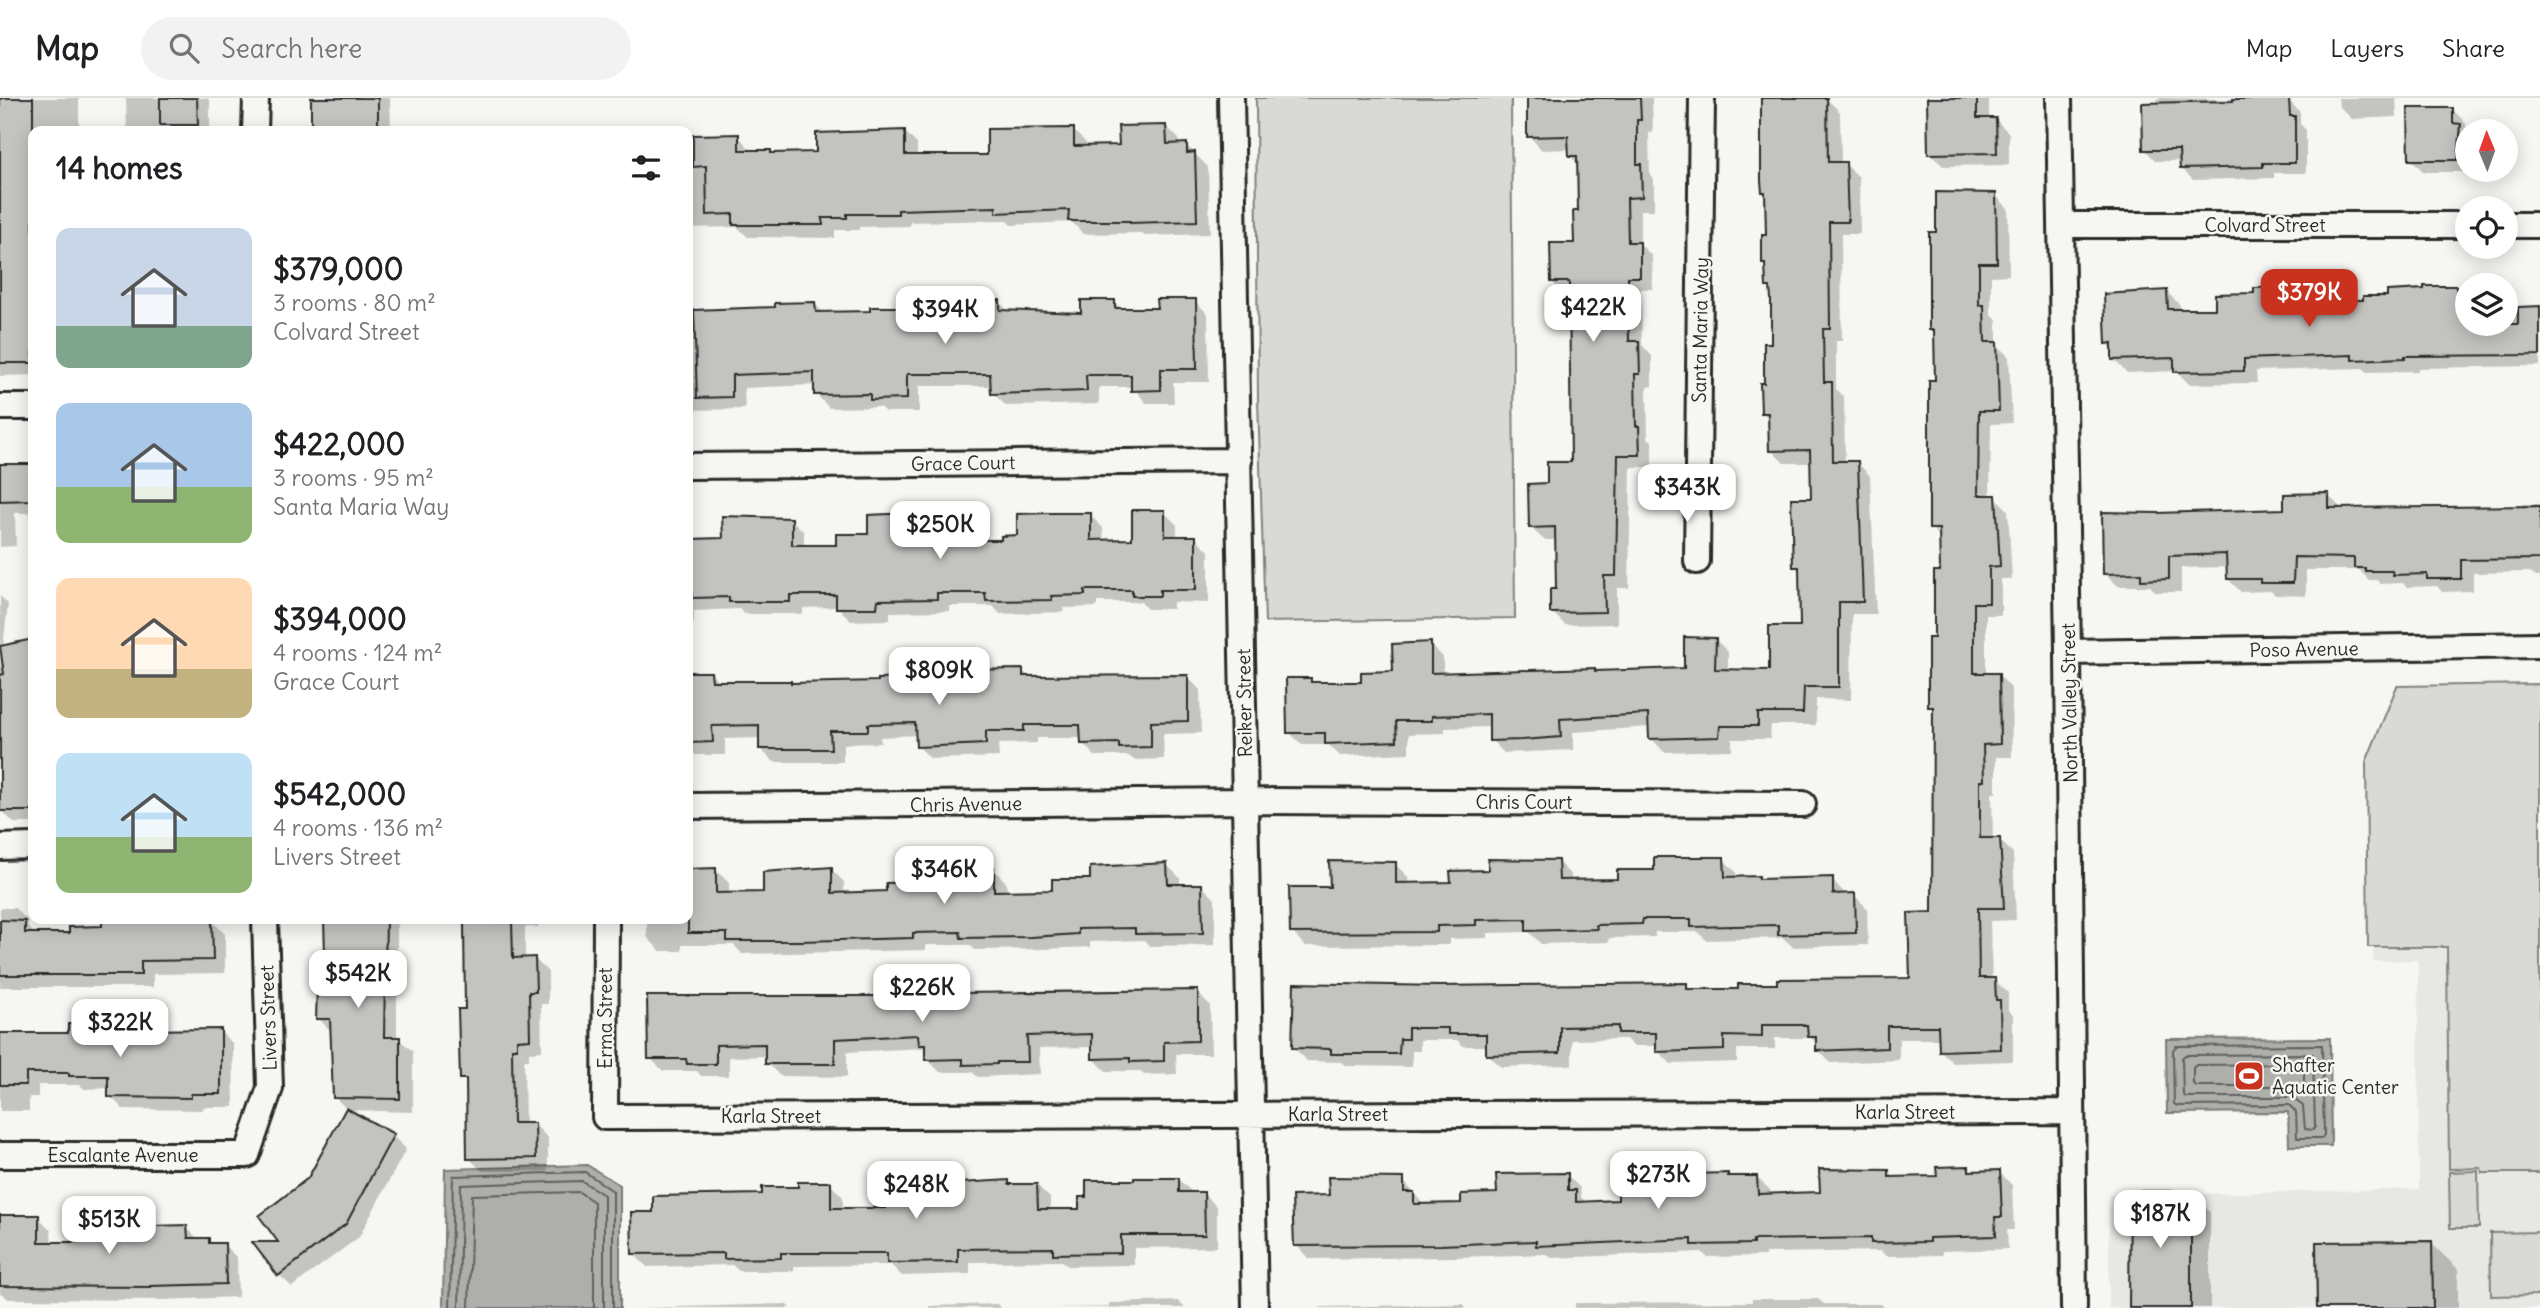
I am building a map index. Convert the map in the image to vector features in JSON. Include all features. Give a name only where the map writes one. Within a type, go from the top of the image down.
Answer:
[{"type":"street","points":[[255,126],[256,98]]},
{"type":"street","name":"Reiker Street","points":[[1231,98],[1255,1308]]},
{"type":"street","name":"Santa Maria Way","points":[[1697,561],[1703,98]]},
{"type":"street","name":"North Valley Street","points":[[2059,98],[2063,225],[2074,1308]]},
{"type":"street","name":"Colvard Street","points":[[2063,225],[2455,225]]},
{"type":"street","points":[[2518,225],[2540,225]]},
{"type":"street","points":[[0,407],[28,407]]},
{"type":"street","name":"Grace Court","points":[[693,467],[1239,461]]},
{"type":"street","name":"Poso Avenue","points":[[2068,652],[2540,645]]},
{"type":"street","name":"Chris Court","points":[[1245,801],[1803,804]]},
{"type":"street","name":"Chris Avenue","points":[[693,806],[1245,801]]},
{"type":"street","points":[[0,847],[28,846]]},
{"type":"street","name":"Livers Street","points":[[247,1155],[270,1088],[265,924]]},
{"type":"street","name":"Erma Street","points":[[605,1117],[606,924]]},
{"type":"street","name":"Karla Street","points":[[605,1117],[2072,1112]]},
{"type":"street","name":"Escalante Avenue","points":[[0,1156],[247,1155]]},
{"type":"shaded area","points":[[1256,98],[1511,98],[1515,618],[1265,622],[1258,400]]},
{"type":"shaded area","points":[[2540,684],[2540,1173],[2482,1173],[2481,1168],[2449,1169],[2447,947],[2368,947],[2366,762],[2397,686]]},
{"type":"shaded area","points":[[2540,688],[2540,1308],[2109,1308],[2109,1196],[2419,1189],[2418,960],[2373,961],[2376,771]]},
{"type":"shaded area","points":[[2478,1171],[2479,1228],[2450,1228],[2449,1172]]},
{"type":"shaded area","points":[[2540,1232],[2540,1295],[2491,1296],[2490,1233]]},
{"type":"water","name":"Shafter Aquatic Center","points":[[2330,1038],[2331,1146],[2289,1146],[2288,1112],[2167,1113],[2166,1039]]},
{"type":"water","points":[[587,1165],[620,1185],[620,1308],[443,1308],[445,1169]]},
{"type":"building","points":[[33,98],[33,126],[28,126],[28,363],[0,363],[0,99]]},
{"type":"building","points":[[160,98],[197,98],[198,125],[160,125]]},
{"type":"building","points":[[311,98],[378,98],[378,126],[311,126]]},
{"type":"building","points":[[1527,98],[1640,98],[1637,164],[1641,164],[1642,197],[1627,198],[1628,242],[1640,242],[1640,277],[1628,277],[1629,341],[1639,341],[1640,374],[1635,374],[1636,426],[1639,426],[1640,455],[1618,455],[1616,576],[1604,576],[1605,612],[1550,613],[1550,589],[1556,589],[1555,527],[1529,528],[1528,484],[1547,483],[1547,462],[1571,462],[1569,282],[1551,282],[1550,243],[1574,243],[1573,211],[1578,211],[1577,156],[1569,156],[1568,136],[1527,137]]},
{"type":"building","points":[[1761,98],[1827,98],[1828,162],[1846,162],[1848,222],[1829,222],[1830,329],[1823,329],[1824,382],[1832,382],[1833,461],[1858,461],[1863,602],[1839,602],[1839,687],[1804,687],[1803,713],[1758,713],[1758,726],[1720,726],[1719,737],[1649,739],[1648,714],[1560,719],[1561,737],[1522,740],[1489,741],[1489,714],[1432,716],[1432,721],[1396,721],[1397,741],[1325,744],[1325,733],[1287,733],[1286,678],[1311,678],[1311,682],[1361,682],[1361,672],[1393,671],[1392,644],[1431,642],[1431,673],[1595,668],[1595,671],[1684,668],[1684,637],[1716,638],[1715,669],[1769,670],[1769,626],[1800,626],[1799,567],[1793,567],[1791,498],[1811,498],[1810,450],[1769,451],[1768,413],[1761,413],[1760,383],[1764,383],[1764,343],[1771,343],[1771,299],[1770,287],[1766,287],[1765,264],[1762,264],[1762,235],[1766,235],[1765,192],[1762,192],[1761,181]]},
{"type":"building","points":[[1927,98],[1977,98],[1977,118],[1996,118],[1997,153],[1928,154]]},
{"type":"building","points":[[2289,99],[2290,116],[2295,116],[2295,163],[2263,163],[2263,167],[2180,169],[2179,150],[2143,150],[2142,103]]},
{"type":"building","points":[[2408,108],[2453,108],[2455,160],[2409,160]]},
{"type":"building","points":[[1166,125],[1167,144],[1187,143],[1187,153],[1195,152],[1197,221],[1068,221],[1069,210],[996,213],[996,207],[898,210],[898,214],[847,214],[847,218],[822,218],[823,225],[733,225],[733,214],[707,215],[706,166],[693,167],[693,135],[739,134],[739,150],[771,150],[771,153],[816,152],[816,133],[905,130],[905,155],[987,155],[987,129],[1074,128],[1074,146],[1119,145],[1118,126]]},
{"type":"building","points":[[1936,192],[1996,193],[1997,263],[1979,263],[1979,305],[1984,305],[1985,342],[1997,342],[1999,411],[1979,411],[1978,495],[1996,495],[2000,566],[1989,567],[1989,603],[1974,603],[1974,673],[1999,673],[2000,744],[1983,745],[1984,781],[1980,781],[1980,838],[2000,838],[2004,908],[1978,908],[1979,978],[1995,978],[1996,1000],[2000,1000],[2001,1049],[1939,1051],[1938,1026],[1887,1026],[1887,1048],[1816,1051],[1816,1037],[1808,1037],[1807,1025],[1762,1025],[1762,1037],[1724,1036],[1724,1050],[1656,1052],[1656,1033],[1618,1033],[1618,1026],[1560,1027],[1560,1053],[1486,1055],[1486,1034],[1448,1034],[1448,1028],[1408,1028],[1408,1039],[1400,1039],[1399,1054],[1331,1054],[1331,1049],[1292,1048],[1294,983],[1438,986],[1687,983],[1687,989],[1738,989],[1738,984],[1777,984],[1777,979],[1910,978],[1908,913],[1932,912],[1933,707],[1928,707],[1928,638],[1934,638],[1934,571],[1940,571],[1939,529],[1929,529],[1929,380],[1935,380],[1934,330],[1929,330],[1929,232],[1936,232]]},
{"type":"building","points":[[2424,286],[2455,286],[2455,336],[2518,336],[2518,307],[2540,306],[2540,355],[2405,356],[2352,360],[2352,355],[2244,359],[2244,371],[2174,372],[2174,358],[2112,360],[2112,343],[2106,344],[2104,294],[2167,290],[2168,309],[2215,309],[2215,294],[2254,293],[2254,288],[2288,287],[2289,307],[2351,305],[2351,300],[2363,300],[2363,296],[2387,296],[2387,291],[2424,289]]},
{"type":"building","points":[[1156,299],[1196,299],[1197,369],[1161,369],[1161,390],[1131,391],[1131,375],[1086,375],[1087,391],[991,394],[990,374],[907,374],[907,399],[870,400],[870,394],[814,395],[814,372],[732,375],[732,397],[697,398],[694,310],[775,307],[775,303],[815,302],[816,312],[870,311],[870,307],[959,307],[959,301],[1000,300],[1000,310],[1081,313],[1081,300],[1115,300],[1115,308],[1157,308]]},
{"type":"building","points":[[0,464],[28,464],[28,500],[0,501]]},
{"type":"building","points":[[2329,493],[2329,508],[2540,506],[2540,559],[2461,560],[2461,579],[2427,579],[2427,574],[2393,575],[2392,571],[2365,571],[2365,568],[2354,568],[2354,558],[2294,557],[2293,583],[2260,583],[2260,579],[2227,579],[2226,554],[2169,556],[2169,579],[2141,580],[2141,573],[2103,574],[2102,512],[2284,509],[2284,494]]},
{"type":"building","points":[[1132,510],[1165,510],[1165,536],[1196,536],[1196,590],[1160,590],[1160,596],[1132,596],[1132,590],[1085,590],[1085,595],[1051,596],[1052,600],[986,601],[985,593],[937,593],[937,599],[878,600],[877,608],[836,608],[836,595],[790,595],[790,602],[729,602],[729,597],[693,598],[693,539],[723,538],[722,516],[792,518],[792,545],[836,545],[836,534],[868,534],[868,515],[911,513],[944,513],[944,540],[1001,540],[1001,536],[1017,535],[1017,514],[1049,513],[1091,513],[1091,540],[1132,539]]},
{"type":"building","points":[[28,640],[28,811],[0,811],[0,675],[4,674],[0,646]]},
{"type":"building","points":[[1023,669],[1023,676],[1188,675],[1188,721],[1151,722],[1151,747],[1119,748],[1119,743],[1081,744],[1080,725],[1024,725],[1024,731],[986,731],[986,744],[916,747],[915,723],[868,724],[868,731],[830,731],[831,749],[759,749],[759,725],[712,726],[713,742],[693,743],[693,672],[711,672],[712,681],[791,683],[956,676],[956,670]]},
{"type":"building","points":[[1654,857],[1724,857],[1725,877],[1833,877],[1833,894],[1855,893],[1856,933],[1778,935],[1778,925],[1691,927],[1691,919],[1643,919],[1642,924],[1596,925],[1597,929],[1526,931],[1526,919],[1476,920],[1476,925],[1437,926],[1437,932],[1290,933],[1289,887],[1330,887],[1329,861],[1396,862],[1396,883],[1451,882],[1450,871],[1488,870],[1488,859],[1558,860],[1559,880],[1617,879],[1617,870],[1654,870]]},
{"type":"building","points":[[1167,863],[1168,884],[1202,884],[1203,933],[1135,934],[1135,928],[1078,929],[1078,934],[1031,937],[961,938],[960,932],[913,933],[913,938],[727,941],[727,933],[688,933],[688,924],[693,924],[693,869],[716,868],[716,893],[763,892],[763,872],[832,867],[832,893],[886,891],[886,883],[924,882],[924,870],[994,867],[994,891],[1052,890],[1052,879],[1090,879],[1090,867]]},
{"type":"building","points":[[0,920],[25,921],[25,933],[69,933],[69,927],[212,924],[213,960],[141,961],[141,975],[0,975]]},
{"type":"building","points":[[324,924],[386,924],[384,1037],[400,1037],[400,1099],[333,1098],[330,1019],[316,1019],[318,956],[325,956]]},
{"type":"building","points":[[464,924],[512,924],[513,958],[535,957],[536,992],[529,992],[530,1039],[517,1040],[517,1048],[512,1048],[513,1123],[535,1123],[536,1158],[467,1159],[466,1079],[460,1079],[458,1009],[465,1009]]},
{"type":"building","points":[[958,990],[958,993],[1198,990],[1198,1041],[1164,1042],[1164,1061],[1092,1059],[1092,1034],[1027,1036],[1028,1062],[997,1064],[963,1065],[963,1059],[925,1060],[925,1045],[919,1045],[918,1035],[835,1039],[835,1064],[765,1064],[765,1044],[716,1045],[716,1064],[687,1064],[686,1059],[648,1059],[647,996],[887,996],[887,991]]},
{"type":"building","points":[[68,1024],[142,1024],[142,1030],[221,1029],[221,1094],[191,1094],[191,1098],[108,1097],[108,1076],[69,1076],[69,1073],[26,1073],[26,1085],[0,1085],[0,1033],[68,1033]]},
{"type":"building","points":[[346,1108],[394,1134],[346,1224],[278,1276],[252,1242],[278,1242],[259,1216],[308,1178]]},
{"type":"building","points":[[1969,1166],[1969,1171],[2000,1170],[2002,1217],[1995,1217],[1996,1236],[1929,1238],[1929,1242],[1871,1243],[1871,1238],[1753,1240],[1753,1244],[1692,1245],[1692,1239],[1536,1246],[1536,1241],[1294,1246],[1292,1196],[1329,1195],[1328,1177],[1404,1178],[1404,1192],[1414,1192],[1414,1204],[1461,1203],[1461,1194],[1497,1193],[1496,1174],[1568,1173],[1568,1190],[1576,1190],[1576,1202],[1618,1200],[1618,1192],[1655,1191],[1655,1171],[1687,1170],[1687,1174],[1728,1173],[1728,1176],[1757,1176],[1758,1194],[1820,1192],[1819,1169],[1889,1170],[1889,1177],[1937,1176],[1936,1167]]},
{"type":"building","points":[[1179,1178],[1179,1192],[1204,1192],[1205,1235],[1121,1235],[1121,1253],[1053,1254],[1053,1248],[958,1249],[958,1262],[887,1263],[887,1253],[781,1253],[781,1258],[724,1259],[724,1253],[632,1254],[631,1212],[653,1212],[653,1196],[762,1194],[762,1187],[798,1187],[798,1182],[831,1182],[831,1208],[886,1208],[886,1202],[928,1202],[927,1185],[1009,1180],[1009,1184],[1037,1184],[1038,1209],[1079,1209],[1079,1197],[1086,1197],[1086,1180]]},
{"type":"building","points":[[2130,1191],[2191,1191],[2191,1308],[2129,1308]]},
{"type":"building","points":[[0,1215],[39,1215],[39,1242],[89,1242],[89,1221],[150,1218],[150,1226],[187,1225],[188,1238],[209,1238],[209,1243],[225,1243],[226,1284],[150,1287],[0,1286]]},
{"type":"building","points":[[2432,1241],[2433,1308],[2317,1308],[2316,1242]]},
{"type":"place","name":"Shafter Aquatic Center","points":[[2249,1076]]}]
